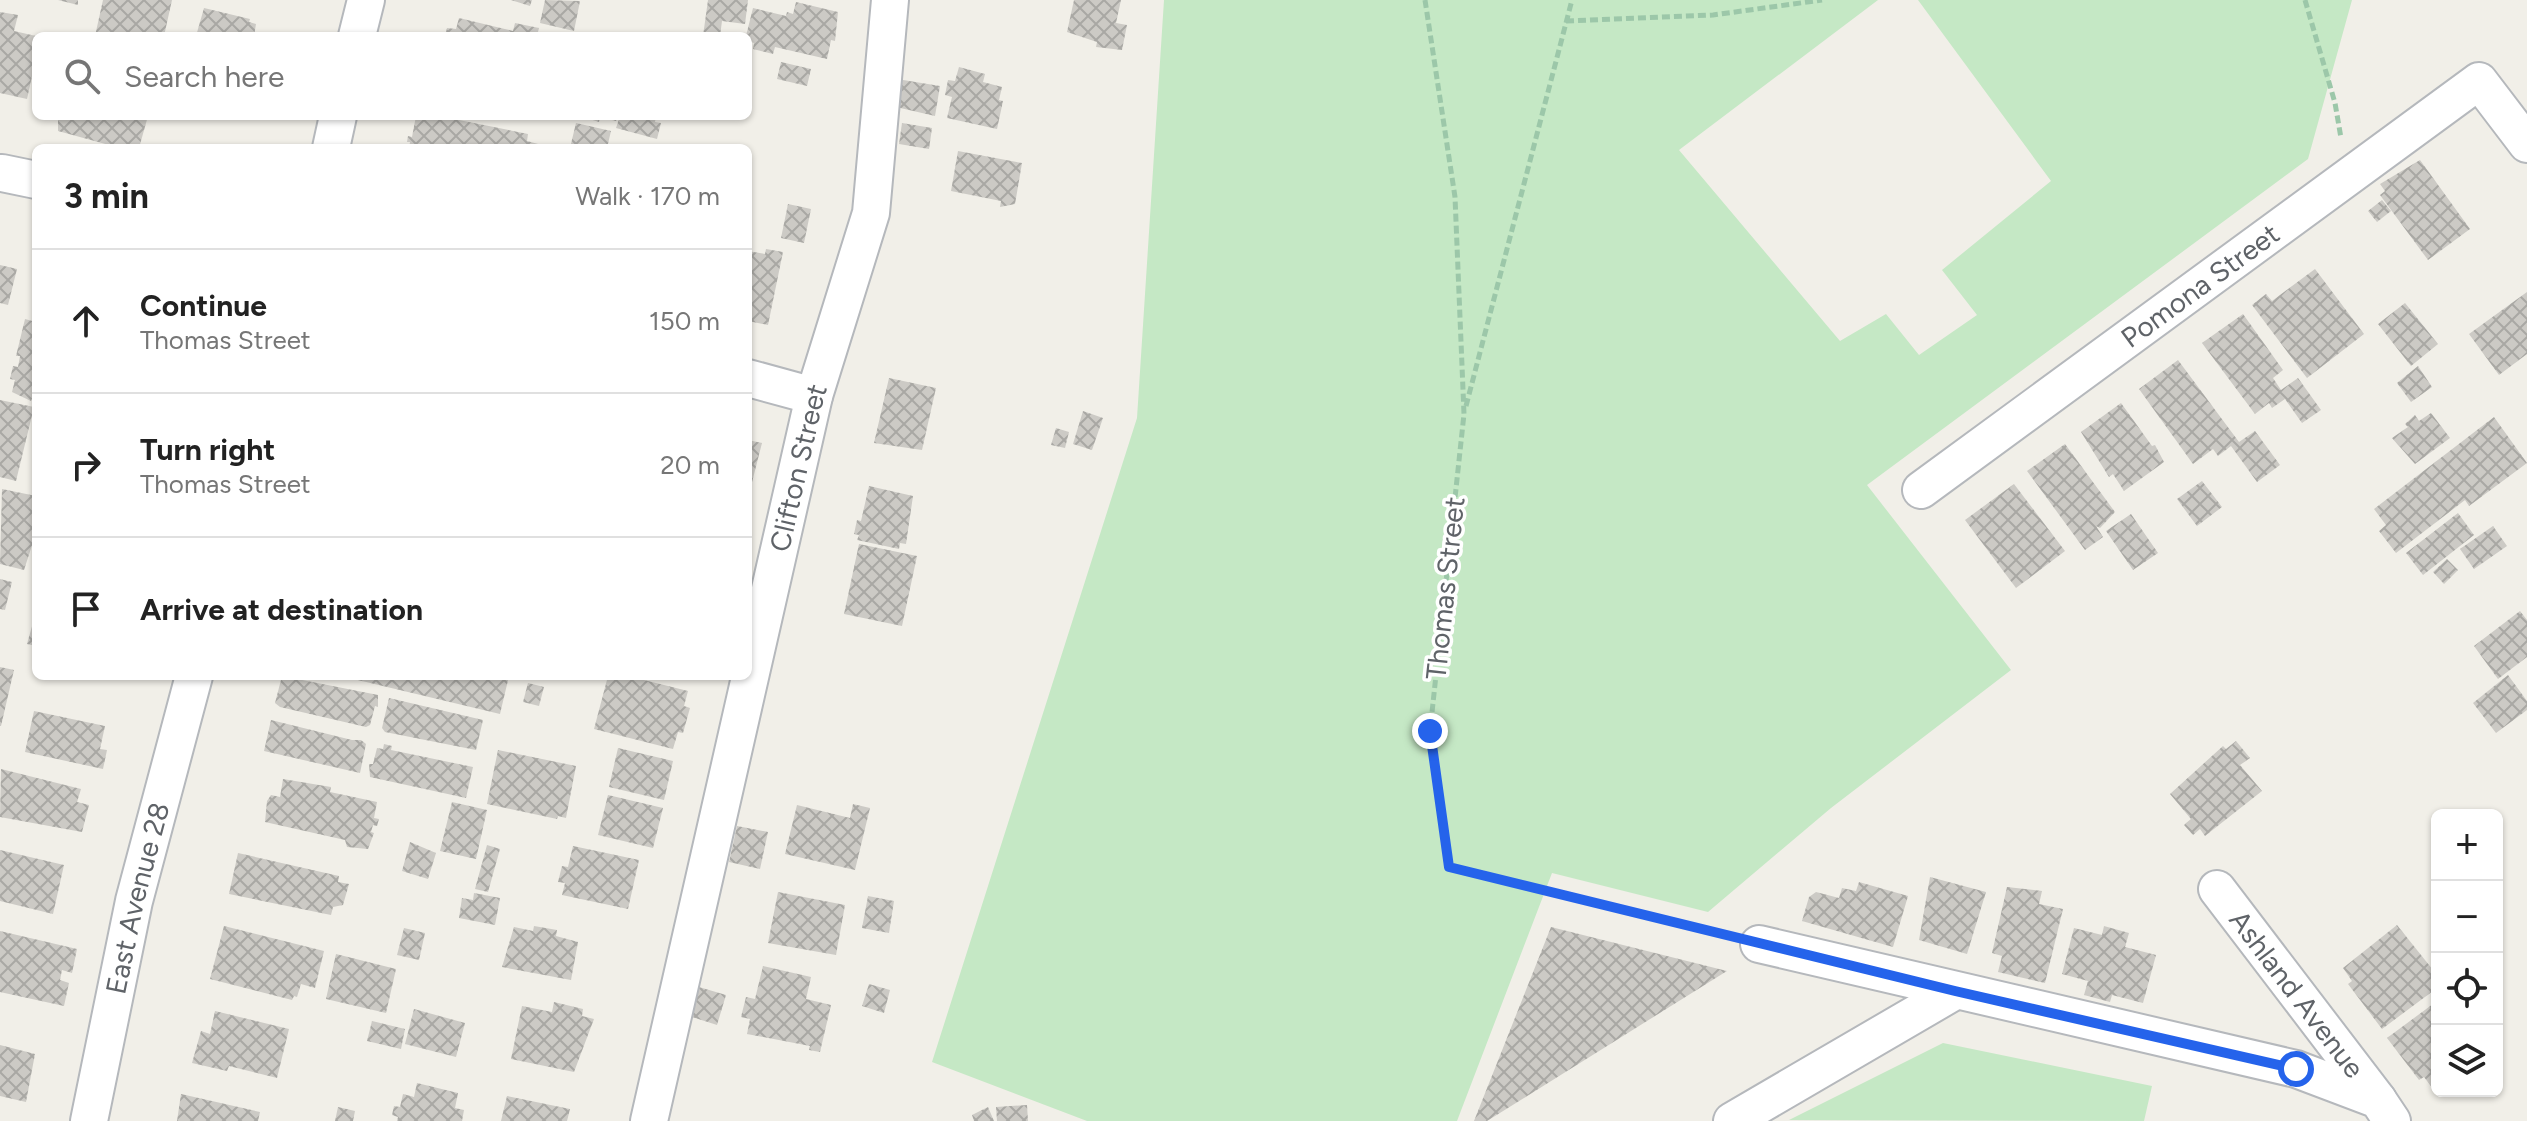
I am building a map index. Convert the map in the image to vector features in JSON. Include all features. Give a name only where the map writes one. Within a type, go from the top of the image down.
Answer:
[{"type":"street","points":[[358,32],[366,0]]},
{"type":"street","name":"Clifton Street","points":[[752,668],[814,396],[871,213],[890,0]]},
{"type":"street","name":"Pomona Street","points":[[1921,490],[2479,81],[2527,144]]},
{"type":"street","points":[[332,144],[337,120]]},
{"type":"street","points":[[752,379],[814,396]]},
{"type":"street","name":"East Avenue 28","points":[[89,1121],[134,901],[193,680]]},
{"type":"street","name":"Clifton Street","points":[[649,1121],[749,680]]},
{"type":"street","name":"Ashland Avenue","points":[[2217,889],[2385,1110]]},
{"type":"street","points":[[1759,944],[2296,1069],[2385,1110]]},
{"type":"street","points":[[1732,1121],[1955,991]]},
{"type":"path","name":"Thomas Street","points":[[1425,0],[1455,197],[1464,414],[1430,731],[1449,867],[1759,944]]},
{"type":"path","points":[[1464,414],[1572,0]]},
{"type":"path","points":[[1566,21],[1713,15],[1822,0]]},
{"type":"path","points":[[2305,0],[2335,103],[2348,177]]},
{"type":"green space","points":[[1164,0],[1878,0],[1679,150],[1840,341],[1886,314],[1919,355],[1977,315],[1942,270],[2051,181],[1918,0],[2352,0],[2308,159],[1867,485],[2011,670],[1831,808],[1708,912],[1552,873],[1457,1121],[1087,1121],[932,1062],[1137,418]]},
{"type":"green space","points":[[1943,1043],[2152,1086],[2144,1121],[1789,1120]]},
{"type":"building","points":[[58,0],[78,0],[78,5]]},
{"type":"building","points":[[103,0],[172,0],[165,32],[96,32]]},
{"type":"building","points":[[511,0],[532,0],[530,6]]},
{"type":"building","points":[[545,0],[580,1],[574,31],[540,23]]},
{"type":"building","points":[[708,0],[748,0],[745,24],[722,21],[721,32],[704,32]]},
{"type":"building","points":[[1074,0],[1121,0],[1116,23],[1127,25],[1122,50],[1096,47],[1097,42],[1067,32]]},
{"type":"building","points":[[796,2],[838,12],[835,41],[831,40],[827,59],[775,47],[773,54],[753,49],[752,32],[747,32],[753,8],[786,16],[787,12],[793,14]]},
{"type":"building","points":[[204,8],[250,19],[249,22],[256,24],[255,32],[197,32]]},
{"type":"building","points":[[0,12],[18,15],[14,31],[32,35],[32,76],[27,99],[0,93]]},
{"type":"building","points":[[459,18],[513,31],[515,23],[539,28],[538,32],[446,32],[447,28],[456,29]]},
{"type":"building","points":[[781,62],[811,69],[807,86],[777,79]]},
{"type":"building","points":[[959,67],[985,74],[983,82],[1002,87],[999,100],[1003,101],[997,129],[947,118],[952,97],[945,95],[948,80],[955,81]]},
{"type":"building","points":[[897,79],[940,86],[935,116],[896,107]]},
{"type":"building","points":[[58,120],[147,120],[140,144],[105,144],[58,131]]},
{"type":"building","points":[[415,120],[459,120],[528,134],[527,141],[538,144],[410,144],[408,136],[412,137]]},
{"type":"building","points":[[619,120],[655,120],[661,123],[657,139],[616,128]]},
{"type":"building","points":[[576,123],[611,131],[608,144],[571,144]]},
{"type":"building","points":[[902,123],[932,128],[929,149],[899,144]]},
{"type":"building","points":[[958,151],[1022,163],[1015,204],[1000,207],[1001,201],[951,191]]},
{"type":"building","points":[[2420,160],[2470,229],[2428,260],[2380,195],[2385,191],[2380,184]]},
{"type":"building","points":[[2382,200],[2391,211],[2377,222],[2368,211]]},
{"type":"building","points":[[788,204],[811,209],[804,243],[781,238]]},
{"type":"building","points":[[766,249],[783,252],[768,325],[752,322],[752,252],[765,254]]},
{"type":"building","points":[[0,265],[17,269],[8,305],[0,303]]},
{"type":"building","points":[[2315,269],[2364,334],[2307,378],[2252,305],[2266,294],[2272,301]]},
{"type":"building","points":[[2527,292],[2527,354],[2499,375],[2469,334]]},
{"type":"building","points":[[2405,303],[2438,344],[2411,366],[2378,324]]},
{"type":"building","points":[[2243,314],[2283,370],[2273,378],[2281,390],[2298,378],[2321,410],[2302,423],[2285,399],[2272,408],[2269,403],[2255,414],[2202,343]]},
{"type":"building","points":[[25,319],[32,321],[31,401],[12,392],[15,380],[10,379],[13,366],[18,367],[20,356],[16,356]]},
{"type":"building","points":[[2178,360],[2239,442],[2255,431],[2280,465],[2257,482],[2231,446],[2218,456],[2213,449],[2193,464],[2139,389]]},
{"type":"building","points":[[2418,366],[2432,387],[2411,402],[2397,383]]},
{"type":"building","points":[[889,378],[936,388],[922,450],[874,443]]},
{"type":"building","points":[[0,400],[32,407],[16,481],[0,477]]},
{"type":"building","points":[[2121,403],[2152,446],[2155,445],[2164,462],[2124,491],[2113,474],[2109,477],[2081,432]]},
{"type":"building","points":[[1083,411],[1103,418],[1092,450],[1073,444]]},
{"type":"building","points":[[2431,413],[2450,438],[2415,464],[2392,438],[2408,427],[2405,424],[2415,415],[2419,421]]},
{"type":"building","points":[[2494,417],[2527,463],[2469,506],[2465,500],[2396,553],[2379,531],[2386,525],[2374,509]]},
{"type":"building","points":[[1056,428],[1069,432],[1065,448],[1051,445]]},
{"type":"building","points":[[752,441],[762,443],[752,482]]},
{"type":"building","points":[[2065,444],[2115,512],[2100,528],[2096,526],[2103,537],[2085,550],[2027,471]]},
{"type":"building","points":[[2202,481],[2222,507],[2197,526],[2177,499]]},
{"type":"building","points":[[2014,484],[2065,551],[2016,588],[1965,520]]},
{"type":"building","points":[[869,486],[913,496],[906,544],[900,543],[899,549],[857,540],[859,535],[854,534],[857,520],[861,521]]},
{"type":"building","points":[[2,489],[32,495],[32,545],[24,570],[0,564]]},
{"type":"building","points":[[2458,513],[2474,535],[2423,575],[2406,553]]},
{"type":"building","points":[[2131,514],[2158,553],[2133,570],[2106,531]]},
{"type":"building","points":[[2493,526],[2507,546],[2474,569],[2460,549]]},
{"type":"building","points":[[859,544],[917,556],[902,626],[844,614]]},
{"type":"building","points":[[2447,559],[2458,570],[2444,584],[2433,572]]},
{"type":"building","points":[[0,579],[12,582],[5,610],[0,609]]},
{"type":"building","points":[[2520,611],[2527,620],[2527,657],[2498,679],[2474,646]]},
{"type":"building","points":[[32,626],[32,645],[27,644]]},
{"type":"building","points":[[0,667],[14,670],[1,726],[0,726]]},
{"type":"building","points":[[2508,675],[2527,701],[2527,710],[2496,733],[2473,703]]},
{"type":"building","points":[[281,680],[302,680],[378,695],[378,707],[375,706],[370,725],[366,727],[280,707],[275,703]]},
{"type":"building","points":[[358,680],[508,680],[500,714]]},
{"type":"building","points":[[607,680],[644,680],[688,691],[684,706],[690,708],[683,733],[678,732],[673,749],[594,729]]},
{"type":"building","points":[[528,683],[544,687],[539,706],[523,702]]},
{"type":"building","points":[[389,698],[483,720],[476,750],[385,732],[382,728]]},
{"type":"building","points":[[34,711],[105,726],[100,749],[107,750],[103,769],[25,752]]},
{"type":"building","points":[[271,720],[361,740],[366,744],[360,773],[264,751]]},
{"type":"building","points":[[2236,741],[2250,758],[2240,765],[2262,791],[2205,836],[2200,829],[2193,835],[2184,825],[2191,819],[2170,794],[2223,746],[2226,749]]},
{"type":"building","points":[[384,744],[392,746],[391,750],[473,767],[466,798],[370,777],[369,764],[373,764],[377,748],[383,749]]},
{"type":"building","points":[[618,748],[673,761],[664,800],[609,787]]},
{"type":"building","points":[[498,750],[576,766],[566,818],[558,816],[557,819],[487,804]]},
{"type":"building","points":[[1,769],[81,789],[77,802],[89,805],[82,832],[0,817]]},
{"type":"building","points":[[283,779],[331,787],[330,792],[377,802],[374,818],[379,819],[377,826],[373,825],[371,832],[374,833],[368,849],[347,847],[345,840],[265,822],[267,801],[271,795],[280,797]]},
{"type":"building","points":[[608,795],[663,808],[653,848],[598,835]]},
{"type":"building","points":[[452,802],[487,810],[476,859],[440,851]]},
{"type":"building","points":[[853,804],[870,808],[855,870],[785,854],[797,805],[850,818]]},
{"type":"building","points":[[737,826],[768,832],[760,869],[729,862]]},
{"type":"building","points":[[410,842],[436,853],[428,879],[402,871]]},
{"type":"building","points":[[487,845],[500,849],[488,892],[475,889]]},
{"type":"building","points":[[573,846],[639,860],[628,909],[562,895],[565,883],[558,882],[562,866],[568,867]]},
{"type":"building","points":[[0,850],[64,865],[53,914],[0,901]]},
{"type":"building","points":[[238,853],[339,876],[338,882],[349,884],[343,905],[333,907],[331,915],[229,894]]},
{"type":"building","points":[[1930,877],[1986,892],[1967,954],[1919,940]]},
{"type":"building","points":[[1859,882],[1908,896],[1893,947],[1802,921],[1809,897],[1816,892],[1839,898],[1842,888],[1856,891]]},
{"type":"building","points":[[2007,887],[2042,891],[2039,904],[2063,909],[2045,983],[1998,972],[2002,956],[1992,953]]},
{"type":"building","points":[[778,892],[845,905],[836,955],[768,943]]},
{"type":"building","points":[[474,893],[500,898],[495,925],[459,918],[462,898],[473,900]]},
{"type":"building","points":[[868,896],[894,901],[889,933],[862,928]]},
{"type":"building","points":[[2397,925],[2431,968],[2431,992],[2382,1029],[2348,984],[2352,981],[2343,968]]},
{"type":"building","points":[[224,926],[324,951],[315,988],[301,984],[297,997],[294,996],[292,1000],[210,979]]},
{"type":"building","points":[[534,926],[557,930],[556,936],[578,942],[571,980],[502,967],[514,927],[533,931]]},
{"type":"building","points":[[2104,926],[2129,933],[2125,947],[2156,955],[2143,1003],[2112,995],[2110,1002],[2084,995],[2088,981],[2062,974],[2074,928],[2102,935]]},
{"type":"building","points":[[1551,927],[1727,971],[1487,1121],[1474,1121]]},
{"type":"building","points":[[404,928],[425,933],[419,960],[397,955]]},
{"type":"building","points":[[0,931],[77,949],[72,973],[62,970],[60,980],[69,983],[64,1006],[0,992]]},
{"type":"building","points":[[336,954],[396,969],[386,1013],[326,999]]},
{"type":"building","points":[[763,966],[811,977],[806,999],[831,1005],[820,1052],[809,1050],[810,1046],[747,1034],[750,1019],[741,1017],[746,997],[755,999]]},
{"type":"building","points":[[869,984],[890,990],[884,1013],[862,1006]]},
{"type":"building","points":[[699,987],[726,995],[717,1025],[689,1016]]},
{"type":"building","points":[[554,1002],[583,1009],[582,1016],[594,1019],[574,1072],[511,1059],[522,1006],[552,1012]]},
{"type":"building","points":[[2431,1005],[2431,1086],[2424,1077],[2419,1080],[2387,1038]]},
{"type":"building","points":[[414,1009],[465,1023],[456,1057],[405,1044]]},
{"type":"building","points":[[215,1011],[289,1029],[277,1078],[229,1066],[227,1071],[192,1063],[201,1031],[210,1034]]},
{"type":"building","points":[[372,1021],[405,1029],[401,1049],[367,1041]]},
{"type":"building","points":[[0,1045],[35,1054],[26,1102],[0,1096]]},
{"type":"building","points":[[417,1083],[458,1093],[455,1108],[464,1110],[462,1121],[397,1121],[398,1117],[392,1115],[394,1106],[400,1107],[403,1094],[414,1097]]},
{"type":"building","points":[[181,1094],[260,1112],[258,1121],[177,1121]]},
{"type":"building","points":[[507,1096],[570,1109],[567,1121],[501,1121]]},
{"type":"building","points":[[1027,1105],[1028,1121],[997,1121],[996,1107]]},
{"type":"building","points":[[338,1107],[355,1111],[353,1121],[335,1121]]},
{"type":"building","points":[[988,1107],[994,1121],[974,1121],[972,1115]]},
{"type":"route","points":[[1430,731],[1449,867],[1955,991],[2296,1069]]}]
